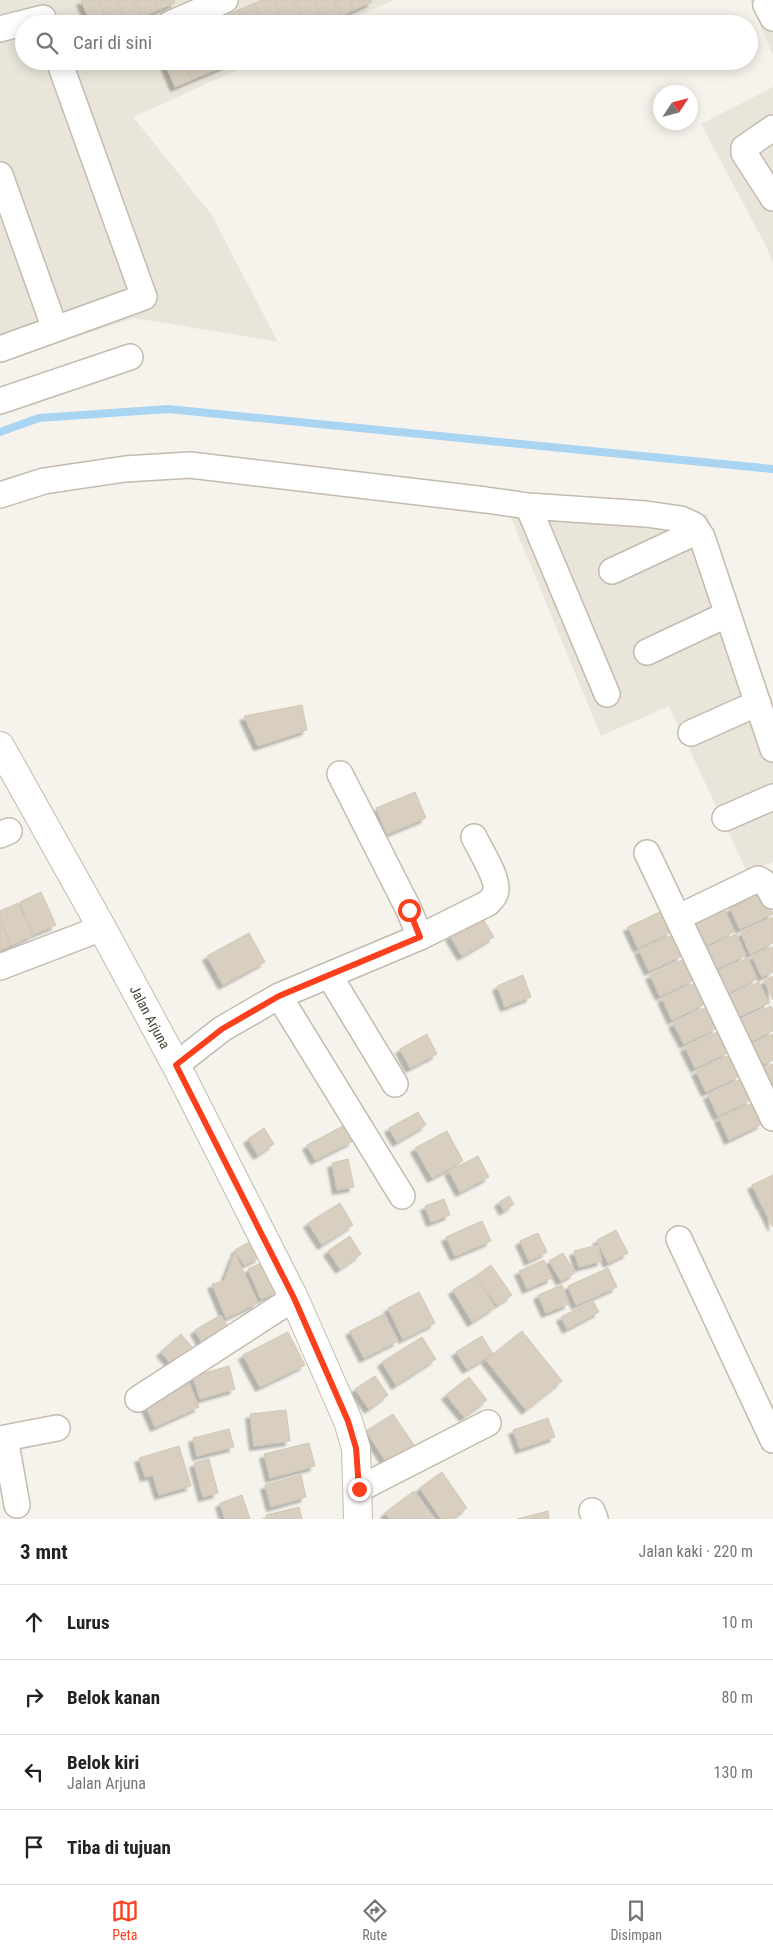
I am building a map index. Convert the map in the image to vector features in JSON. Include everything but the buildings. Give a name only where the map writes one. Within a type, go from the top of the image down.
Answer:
[{"type":"street","points":[[191,15],[226,0]]},
{"type":"street","points":[[770,0],[766,5],[773,18]]},
{"type":"street","points":[[0,28],[15,25]]},
{"type":"street","points":[[0,349],[144,298],[62,70]]},
{"type":"street","points":[[773,128],[744,148],[744,153],[773,198]]},
{"type":"street","points":[[0,175],[55,330]]},
{"type":"street","points":[[0,401],[130,357]]},
{"type":"street","points":[[0,495],[44,481],[125,469],[190,465],[278,474],[380,489],[528,506],[646,514],[680,519],[694,525],[702,537],[773,749]]},
{"type":"street","points":[[528,506],[607,694]]},
{"type":"street","points":[[612,571],[698,531]]},
{"type":"street","points":[[647,652],[728,614]]},
{"type":"street","points":[[691,733],[758,703]]},
{"type":"street","name":"Jalan Arjuna","points":[[0,746],[176,1065],[294,1298],[348,1421],[356,1448],[359,1489],[358,1519]]},
{"type":"street","points":[[340,774],[409,910],[420,937]]},
{"type":"street","points":[[725,818],[773,797]]},
{"type":"street","points":[[176,1065],[222,1029],[279,996],[420,937],[488,903],[494,896],[496,889],[495,880],[474,838]]},
{"type":"street","points":[[647,853],[773,1118]]},
{"type":"street","points":[[679,917],[758,879],[767,884],[773,896]]},
{"type":"street","points":[[0,966],[102,928]]},
{"type":"street","points":[[329,975],[395,1084]]},
{"type":"street","points":[[279,996],[402,1196]]},
{"type":"street","points":[[678,1238],[773,1440]]},
{"type":"street","points":[[138,1399],[294,1298]]},
{"type":"street","points":[[359,1489],[488,1423]]},
{"type":"street","points":[[19,1514],[3,1438],[57,1428]]},
{"type":"shaded area","points":[[0,0],[394,0],[361,15],[15,15],[15,70],[237,70],[133,117],[211,214],[278,342],[134,318],[0,363]]},
{"type":"shaded area","points":[[750,0],[773,0],[773,56],[758,19],[758,15],[756,15]]},
{"type":"shaded area","points":[[773,87],[773,265],[766,246],[701,124]]},
{"type":"shaded area","points":[[502,496],[707,514],[773,704],[773,862],[748,874],[669,706],[601,736]]},
{"type":"waterway","points":[[0,432],[39,418],[168,409],[773,469]]},
{"type":"route","points":[[359,1489],[356,1448],[348,1421],[294,1298],[176,1065],[222,1029],[279,996],[420,937],[409,910]]}]
